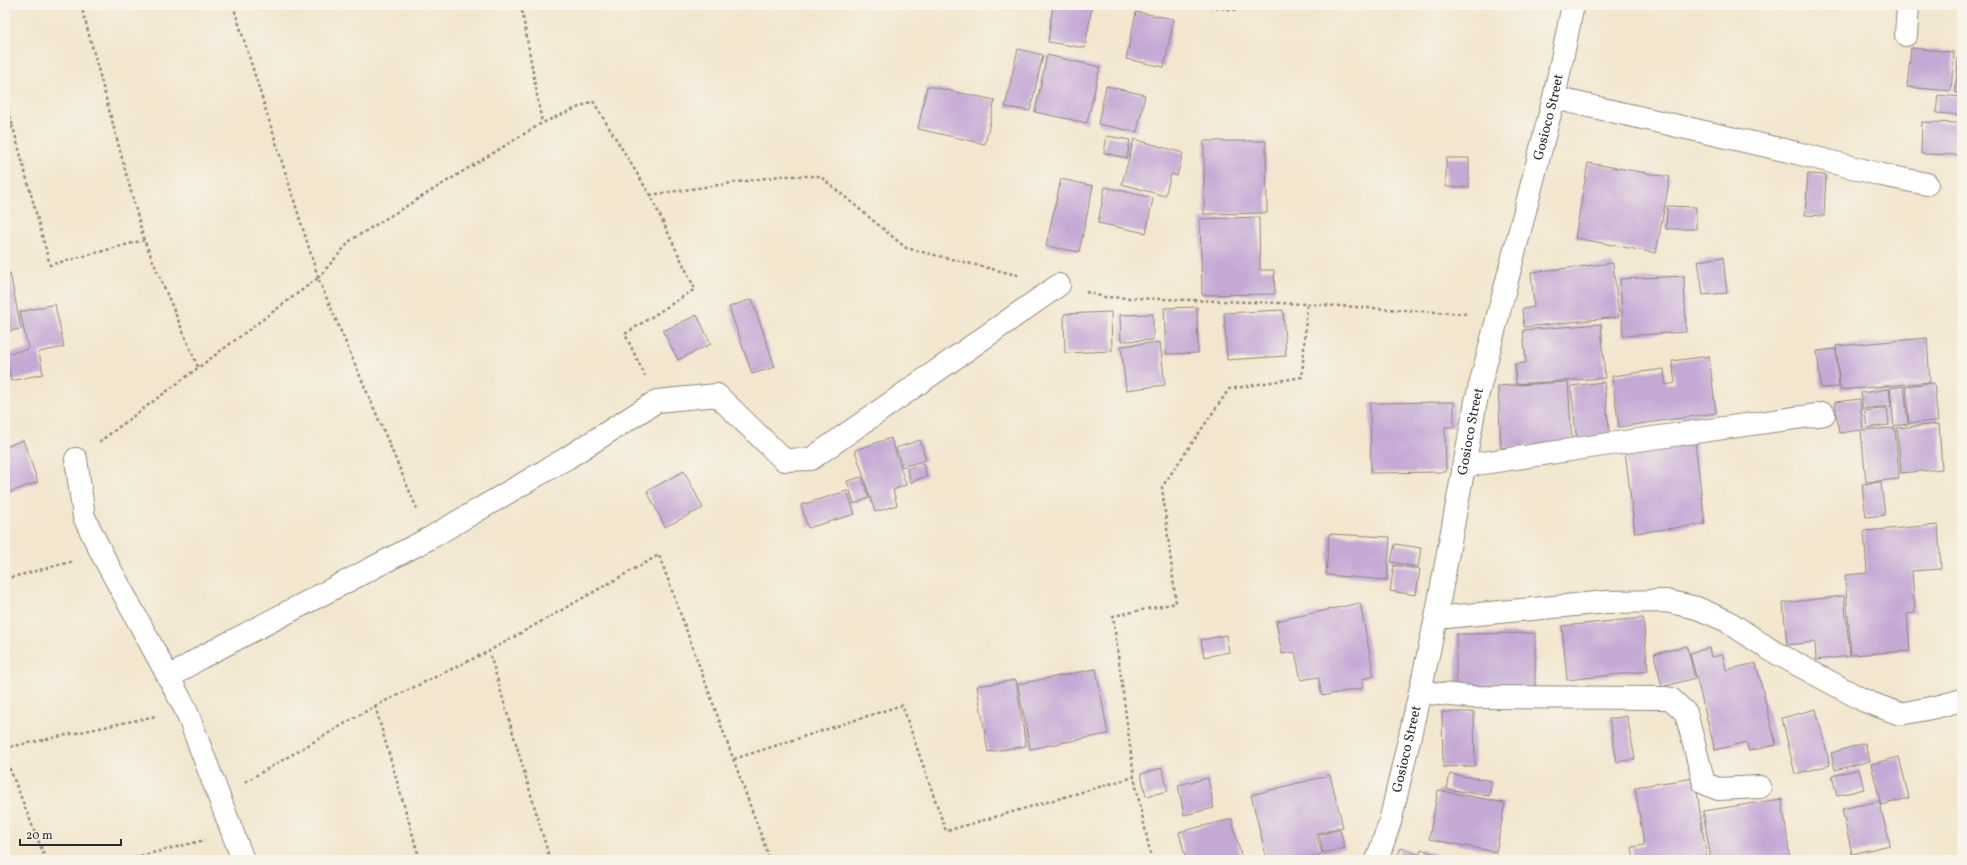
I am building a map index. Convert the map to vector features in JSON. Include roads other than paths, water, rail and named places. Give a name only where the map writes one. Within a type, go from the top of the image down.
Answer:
[{"type":"street","name":"Gosioco Street","points":[[1377,860],[1390,822],[1436,618],[1476,401],[1554,98],[1573,5]]},
{"type":"street","points":[[1906,36],[1908,5]]},
{"type":"street","points":[[1554,98],[1797,153],[1882,175],[1927,184]]},
{"type":"street","points":[[169,678],[200,658],[430,538],[568,458],[657,401],[717,395],[784,460],[811,459],[1059,285]]},
{"type":"street","points":[[1463,466],[1824,414]]},
{"type":"street","points":[[76,459],[84,517],[102,554],[186,710],[243,860]]},
{"type":"street","points":[[1436,618],[1606,602],[1666,601],[1697,608],[1727,621],[1769,649],[1865,701],[1900,714],[1962,700]]},
{"type":"street","points":[[1420,692],[1471,697],[1671,699],[1686,712],[1704,783],[1718,789],[1760,787]]}]
